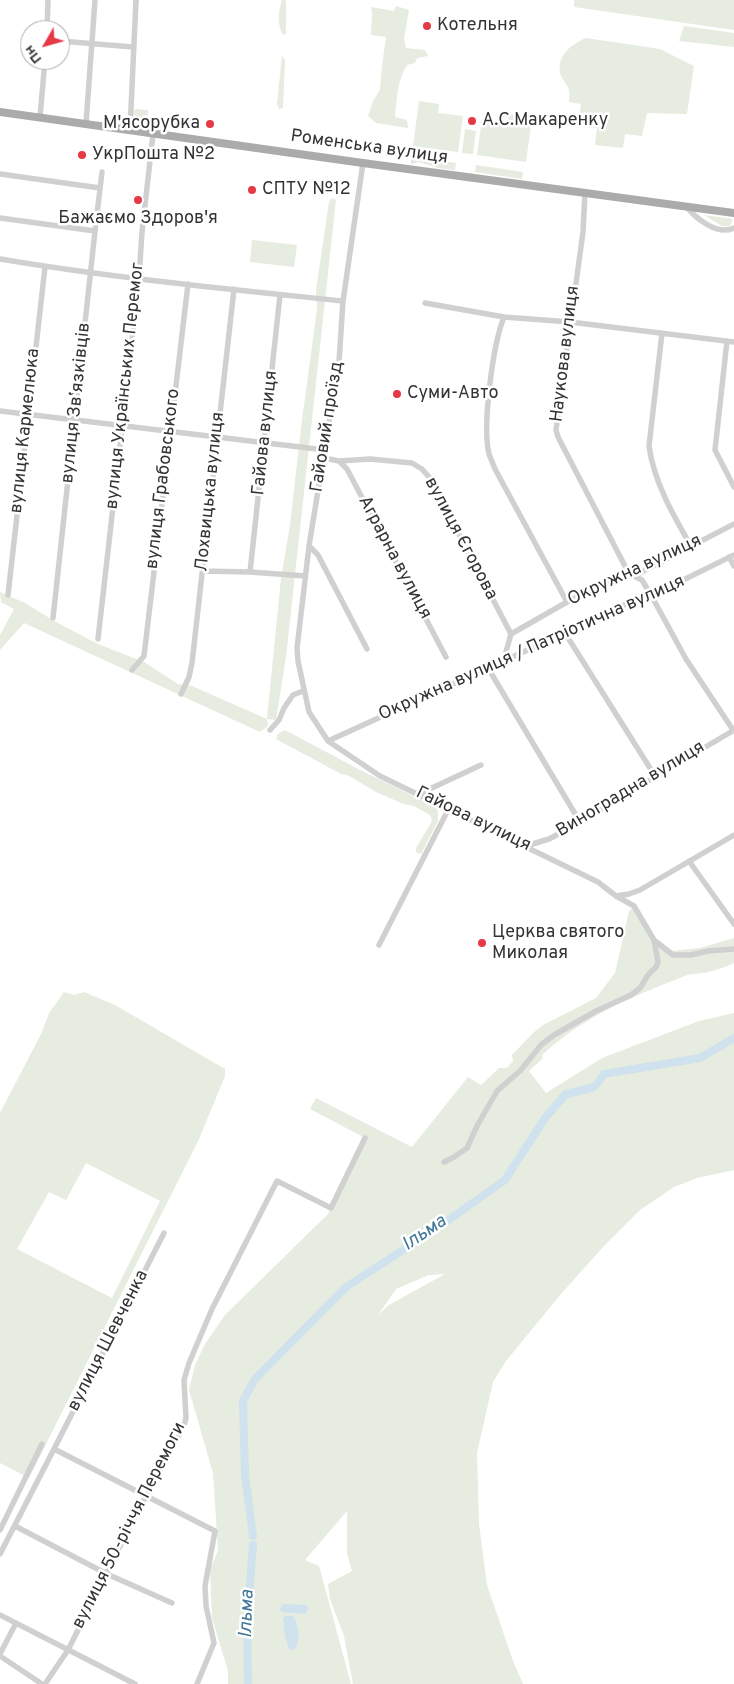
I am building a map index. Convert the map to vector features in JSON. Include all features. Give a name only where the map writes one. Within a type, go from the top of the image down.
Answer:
[{"type":"main road","name":"Роменська вулиця","points":[[0,112],[734,213]]},
{"type":"street","points":[[47,20],[48,0]]},
{"type":"street","points":[[86,124],[95,0]]},
{"type":"street","points":[[130,130],[136,0]]},
{"type":"street","points":[[70,42],[133,47]]},
{"type":"street","points":[[40,117],[44,70]]},
{"type":"street","name":"вулиця Українських Перемог","points":[[98,639],[139,278],[153,134]]},
{"type":"street","name":"Гайовий проїзд","points":[[303,691],[297,648],[305,576],[339,362],[343,301],[363,163]]},
{"type":"street","name":"вулиця Звʼязківців","points":[[53,618],[102,172]]},
{"type":"street","points":[[0,174],[100,188]]},
{"type":"street","name":"Наукова вулиця","points":[[585,192],[583,232],[557,422],[558,437],[626,568],[634,576],[642,580],[686,659],[734,730]]},
{"type":"street","points":[[686,206],[697,218],[712,226],[727,231],[734,228]]},
{"type":"street","points":[[0,218],[95,231]]},
{"type":"street","points":[[0,260],[45,267],[343,301]]},
{"type":"street","name":"вулиця Кармелюка","points":[[8,595],[45,267]]},
{"type":"street","name":"вулиця Грабовського","points":[[132,670],[144,656],[188,284]]},
{"type":"street","name":"Лохвицька вулиця","points":[[181,694],[189,677],[192,663],[234,289]]},
{"type":"street","name":"Гайова вулиця","points":[[250,572],[280,295]]},
{"type":"street","points":[[425,303],[504,316],[734,342]]},
{"type":"street","points":[[504,316],[496,340],[492,376],[488,418],[489,453],[495,469],[567,602]]},
{"type":"street","points":[[662,333],[649,446],[652,465],[661,487],[690,546]]},
{"type":"street","points":[[727,341],[715,450],[734,487]]},
{"type":"street","points":[[0,411],[325,450]]},
{"type":"street","points":[[324,458],[339,461]]},
{"type":"street","name":"вулиця Єгорова","points":[[339,461],[370,459],[412,463],[422,468],[429,477],[511,634]]},
{"type":"street","name":"Аграрна вулиця","points":[[339,461],[347,469],[446,657]]},
{"type":"street","name":"Окружна вулиця","points":[[511,634],[625,572],[634,576],[734,524]]},
{"type":"street","points":[[309,546],[318,555],[367,649]]},
{"type":"street","points":[[731,556],[734,566]]},
{"type":"street","name":"Окружна вулиця / Патріотична вулиця","points":[[328,741],[565,633],[649,592],[693,576],[731,556]]},
{"type":"street","points":[[203,571],[305,576]]},
{"type":"street","points":[[565,633],[655,776]]},
{"type":"street","points":[[508,659],[506,652],[511,634]]},
{"type":"street","points":[[488,668],[580,822]]},
{"type":"street","points":[[270,730],[279,720],[284,708],[293,695],[303,691]]},
{"type":"street","name":"Гайова вулиця","points":[[303,691],[310,712],[328,741],[373,771],[598,882],[616,896],[634,906],[654,940]]},
{"type":"street","name":"Виноградна вулиця","points":[[526,846],[549,839],[580,822],[734,730]]},
{"type":"street","points":[[419,794],[481,765]]},
{"type":"street","points":[[379,945],[449,808]]},
{"type":"street","points":[[616,896],[640,890],[734,835]]},
{"type":"street","points":[[689,861],[734,924]]},
{"type":"street","points":[[654,940],[673,955],[692,955],[708,950],[734,949]]},
{"type":"street","points":[[444,1162],[467,1148],[497,1091],[520,1071],[541,1045],[554,1035],[596,1011],[631,995],[640,988],[658,962],[654,940]]},
{"type":"street","name":"вулиця 50-річчя Перемоги","points":[[44,1684],[68,1650],[130,1526],[184,1426],[186,1418],[184,1380],[198,1340],[277,1181],[331,1208],[365,1138]]},
{"type":"street","name":"вулиця Шевченка","points":[[0,1554],[164,1233]]},
{"type":"street","points":[[0,1530],[42,1444]]},
{"type":"street","points":[[54,1449],[216,1531],[205,1586],[206,1606],[214,1643],[197,1684]]},
{"type":"street","points":[[14,1526],[106,1574],[172,1603]]},
{"type":"street","points":[[0,1616],[135,1684]]},
{"type":"street","points":[[16,1623],[0,1655],[44,1684]]},
{"type":"shaded area","points":[[282,0],[286,0],[286,33],[283,35],[279,18]]},
{"type":"shaded area","points":[[574,0],[734,0],[734,30],[574,7]]},
{"type":"shaded area","points":[[396,6],[409,10],[404,39],[406,48],[425,50],[428,56],[417,58],[415,63],[407,65],[399,84],[395,117],[407,120],[408,128],[376,123],[368,116],[373,101],[380,90],[386,37],[371,35],[371,7],[394,11]]},
{"type":"shaded area","points":[[684,26],[734,33],[734,47],[679,41]]},
{"type":"shaded area","points":[[586,38],[660,49],[694,66],[687,114],[647,113],[642,136],[625,134],[623,148],[595,145],[597,128],[578,126],[581,104],[569,102],[568,86],[561,76],[560,69],[560,63],[565,52],[574,44]]},
{"type":"shaded area","points":[[282,56],[285,61],[283,108],[279,109],[277,104]]},
{"type":"shaded area","points":[[419,101],[439,104],[438,113],[463,116],[458,152],[413,146]]},
{"type":"shaded area","points":[[136,109],[148,110],[147,127],[133,126],[134,111]]},
{"type":"shaded area","points":[[509,114],[532,117],[526,162],[477,155],[482,119],[508,122]]},
{"type":"shaded area","points":[[465,129],[476,131],[473,154],[462,153]]},
{"type":"shaded area","points":[[414,157],[456,163],[455,170],[438,168],[419,162],[411,164],[411,160]]},
{"type":"shaded area","points":[[476,165],[523,172],[522,179],[475,172]]},
{"type":"shaded area","points":[[332,198],[336,200],[286,657],[276,720],[267,719],[281,578],[290,525],[317,309],[316,290],[329,202]]},
{"type":"shaded area","points":[[704,215],[733,219],[730,226],[722,226]]},
{"type":"shaded area","points":[[252,240],[297,245],[294,267],[250,262]]},
{"type":"shaded area","points":[[0,592],[25,603],[98,644],[144,662],[178,684],[192,686],[267,719],[268,726],[260,732],[24,623],[0,650],[0,635],[14,609],[1,602]]},
{"type":"shaded area","points":[[285,730],[360,770],[438,808],[438,821],[421,854],[416,852],[416,848],[432,821],[430,815],[414,806],[404,804],[378,793],[276,739],[278,734]]},
{"type":"shaded area","points":[[636,905],[657,940],[672,951],[700,948],[734,938],[734,963],[705,973],[685,976],[608,1009],[558,1041],[542,1055],[543,1058],[529,1071],[546,1093],[602,1058],[699,1021],[734,1013],[734,1170],[697,1178],[674,1187],[640,1210],[560,1295],[506,1361],[493,1382],[477,1453],[479,1524],[487,1585],[513,1661],[523,1684],[353,1684],[344,1636],[330,1599],[328,1584],[352,1571],[347,1554],[347,1511],[305,1560],[319,1566],[351,1684],[228,1684],[228,1671],[212,1618],[210,1570],[218,1550],[213,1473],[189,1390],[195,1365],[205,1344],[225,1315],[328,1214],[365,1138],[310,1109],[316,1098],[412,1147],[468,1077],[481,1085],[499,1068],[507,1068],[513,1061],[512,1055],[543,1025],[596,998],[615,973],[629,911]],"holes":[[[445,1274],[389,1305],[378,1315],[396,1289],[429,1275]]]},
{"type":"shaded area","points":[[64,992],[74,995],[84,992],[115,1005],[225,1069],[225,1076],[199,1139],[29,1478],[0,1463],[0,1113],[42,1032],[49,1013]],"holes":[[[86,1163],[160,1201],[112,1298],[17,1249],[49,1192],[66,1200]]]},
{"type":"water","points":[[283,1604],[307,1605],[308,1609],[306,1614],[282,1612],[280,1609]]},
{"type":"water","points":[[293,1616],[298,1627],[297,1644],[293,1650],[289,1649],[285,1637],[283,1618]]},
{"type":"waterway","name":"Ільма","points":[[253,1536],[245,1475],[243,1401],[255,1379],[346,1287],[440,1226],[505,1180],[545,1118],[566,1094],[591,1088],[596,1085],[604,1074],[700,1058],[734,1038]]},
{"type":"waterway","name":"Ільма","points":[[248,1684],[247,1622],[253,1545]]},
{"type":"place","name":"Котельня","points":[[427,26]]},
{"type":"place","name":"А.С.Макаренку","points":[[472,121]]},
{"type":"place","name":"М'ясорубка","points":[[210,124]]},
{"type":"place","name":"УкрПошта №2","points":[[82,155]]},
{"type":"place","name":"СПТУ №12","points":[[252,190]]},
{"type":"place","name":"Бажаємо Здоров'я","points":[[138,200]]},
{"type":"place","name":"Суми-Авто","points":[[397,394]]},
{"type":"place","name":"Церква святого Миколая","points":[[482,943]]}]
